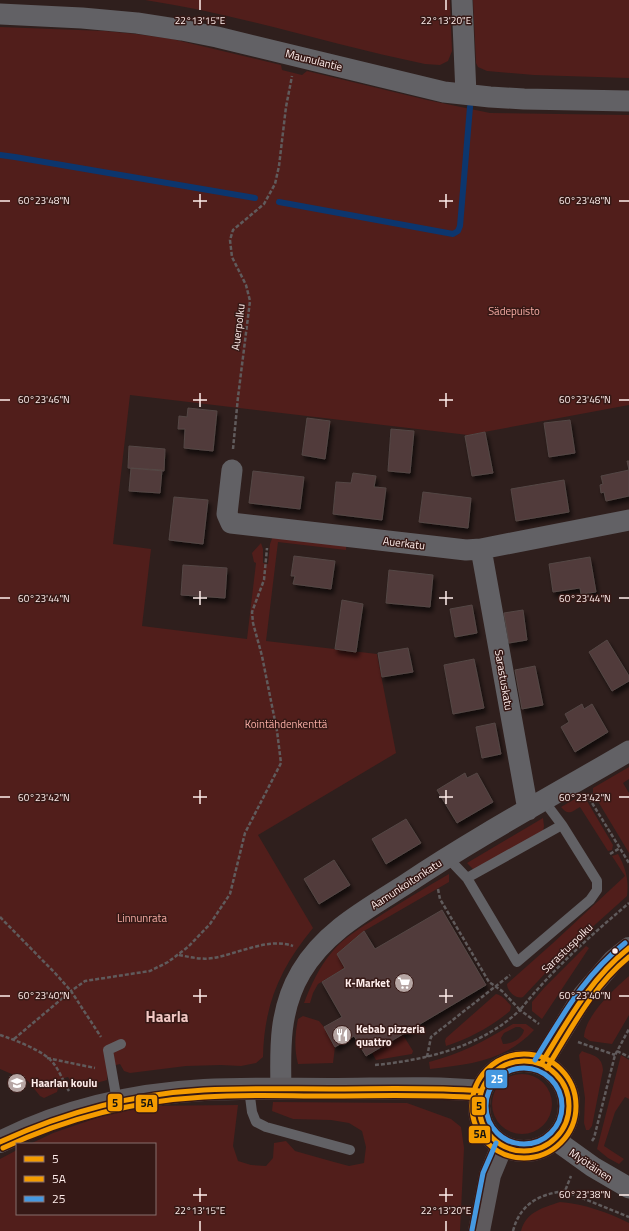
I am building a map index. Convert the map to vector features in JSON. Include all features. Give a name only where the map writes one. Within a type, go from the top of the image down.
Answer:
[{"type":"street","points":[[462,0],[466,94]]},
{"type":"street","name":"Maunulantie","points":[[0,14],[82,18],[182,30],[254,45],[427,88],[466,94],[524,99],[629,101]]},
{"type":"street","name":"Auerkatu","points":[[232,470],[227,514],[231,523],[268,528],[466,550],[481,550],[629,520]]},
{"type":"street","name":"Sarastuskatu","points":[[481,550],[536,805]]},
{"type":"street","name":"Aamunkoitonkatu","points":[[281,1089],[280,1041],[282,1021],[289,998],[300,973],[327,939],[346,923],[447,857],[629,751]]},
{"type":"street","points":[[542,1064],[583,996],[614,960],[629,948]]},
{"type":"street","points":[[527,1060],[542,1064],[554,1071],[563,1082],[568,1095],[570,1109],[567,1122],[560,1134],[548,1145],[533,1151],[517,1151],[502,1146],[492,1139],[484,1129],[479,1116],[478,1104],[480,1091],[488,1078],[498,1068],[512,1061],[527,1060]]},
{"type":"street","points":[[0,1142],[56,1118],[117,1101],[163,1094],[204,1090],[249,1089],[424,1088],[480,1091]]},
{"type":"street","name":"Myötäinen","points":[[554,1139],[612,1179],[629,1188]]},
{"type":"street","points":[[479,1231],[490,1175],[502,1146]]},
{"type":"lane","points":[[447,857],[468,878],[517,962],[590,900],[597,890],[597,881],[562,825],[536,805]]},
{"type":"lane","points":[[468,878],[562,825]]},
{"type":"lane","points":[[117,1101],[108,1050],[121,1044]]},
{"type":"lane","points":[[249,1089],[252,1112],[256,1122],[266,1127],[350,1150]]},
{"type":"path","name":"Auerpolku","points":[[232,470],[238,397],[250,300],[246,286],[232,256],[230,240],[233,230],[264,204],[275,184],[279,166],[286,107],[294,71]]},
{"type":"path","points":[[14,1039],[85,981],[150,971],[168,962],[188,947],[210,924],[230,894],[245,833],[280,763],[275,724],[262,656],[253,623],[252,612],[264,580],[268,528]]},
{"type":"path","points":[[588,796],[629,863]]},
{"type":"path","points":[[610,854],[620,848]]},
{"type":"path","points":[[438,885],[440,899],[476,964],[489,982],[502,991],[520,1010],[538,1024]]},
{"type":"path","name":"Sarastuspolku","points":[[374,1065],[403,1062],[427,1057],[454,1049],[483,1036],[520,1010],[536,989],[586,940],[629,903]]},
{"type":"path","points":[[0,917],[71,991],[94,1025],[108,1050]]},
{"type":"path","points":[[178,954],[196,958],[212,958],[271,944],[288,944],[294,946]]},
{"type":"path","points":[[427,1057],[431,1037],[510,976],[517,962]]},
{"type":"path","points":[[594,1138],[615,1055],[629,1029]]},
{"type":"path","points":[[0,1035],[14,1039],[38,1051],[54,1063],[71,1094]]},
{"type":"path","points":[[580,1043],[615,1055]]},
{"type":"path","points":[[617,1051],[629,1057]]},
{"type":"path","points":[[46,1058],[111,1071]]},
{"type":"path","points":[[565,1191],[569,1180]]},
{"type":"path","points":[[513,1231],[514,1224],[523,1210],[541,1196],[554,1192],[565,1191],[629,1217]]},
{"type":"green space","points":[[145,0],[450,0],[452,51],[448,61],[440,65],[425,64],[215,13]]},
{"type":"green space","points":[[473,0],[629,0],[629,78],[534,75],[487,71],[478,67],[476,63]]},
{"type":"green space","points":[[0,27],[105,31],[172,39],[281,65],[282,70],[302,75],[307,71],[427,100],[490,113],[629,115],[629,405],[468,435],[130,395],[113,544],[151,549],[142,626],[247,639],[256,563],[254,562],[252,553],[261,543],[263,549],[263,563],[268,564],[270,544],[273,536],[346,545],[346,550],[278,542],[266,641],[377,654],[396,753],[258,835],[313,928],[291,958],[276,988],[267,1021],[263,1057],[256,1063],[241,1066],[186,1066],[130,1073],[124,1071],[120,1064],[108,1067],[107,1080],[86,1085],[78,1085],[73,1083],[68,1077],[57,1080],[59,1085],[57,1092],[44,1098],[40,1096],[28,1081],[0,1069]]},
{"type":"green space","points":[[629,767],[629,779],[623,783],[629,793],[629,853],[593,793],[593,788]]},
{"type":"green space","points":[[580,796],[587,801],[613,845],[612,850],[608,851],[580,807],[572,812],[566,812],[561,807]]},
{"type":"green space","points":[[543,818],[543,831],[476,869],[473,869],[467,863]]},
{"type":"green space","points":[[618,854],[626,875],[628,885],[627,896],[568,949],[523,997],[520,998],[512,994],[507,987],[507,984],[625,876],[612,856]]},
{"type":"green space","points":[[449,874],[449,882],[364,931],[337,954],[345,968],[318,984],[310,1003],[304,1003],[319,970],[327,958],[342,942],[404,900]]},
{"type":"green space","points":[[586,946],[589,948],[542,1019],[532,1011],[532,1002]]},
{"type":"green space","points":[[629,976],[629,1015],[612,1044],[590,1041],[584,1037],[589,1021],[594,1012],[615,988]]},
{"type":"green space","points":[[496,994],[502,997],[511,1006],[510,1011],[480,1032],[446,1046],[446,1038]]},
{"type":"green space","points":[[303,1016],[319,1021],[324,1027],[335,1047],[333,1063],[298,1064],[295,1047],[296,1030],[298,1019]]},
{"type":"green space","points":[[513,1024],[526,1024],[534,1030],[523,1040],[499,1055],[473,1063],[430,1069],[429,1062],[462,1051]],"holes":[[[516,1027],[520,1027],[524,1030],[521,1036],[513,1042],[503,1044],[501,1038],[504,1033]]]},
{"type":"green space","points":[[403,1035],[413,1051],[412,1054],[376,1060],[372,1053]]},
{"type":"green space","points":[[582,1051],[597,1057],[601,1062],[603,1070],[592,1126],[589,1130],[586,1130],[584,1123],[585,1098],[579,1055]]},
{"type":"green space","points":[[621,1055],[629,1060],[629,1099],[625,1097],[615,1112],[604,1146],[624,1159],[619,1164],[608,1158],[597,1149]]},
{"type":"green space","points":[[522,1074],[539,1079],[547,1087],[552,1104],[547,1121],[539,1129],[522,1134],[505,1129],[497,1121],[492,1104],[497,1087],[505,1079]]},
{"type":"green space","points":[[273,1102],[407,1103],[451,1119],[461,1127],[464,1148],[460,1231],[0,1231],[0,1159],[16,1151],[16,1215],[156,1215],[156,1143],[32,1143],[53,1133],[111,1113],[137,1106],[238,1105],[233,1146],[238,1161],[251,1165],[266,1166],[273,1158],[274,1143],[286,1141],[295,1151],[334,1162],[349,1166],[364,1163],[366,1147],[362,1131],[349,1123],[331,1120],[293,1119],[272,1111]]},
{"type":"green space","points":[[560,1202],[595,1209],[612,1215],[629,1223],[629,1231],[521,1231],[523,1225],[531,1215],[541,1209]]},
{"type":"building","points":[[188,408],[217,411],[213,451],[184,448],[185,429],[178,429],[179,416],[187,417]]},
{"type":"building","points":[[307,418],[330,421],[325,459],[302,455]]},
{"type":"building","points":[[570,420],[575,453],[549,457],[544,423]]},
{"type":"building","points":[[391,429],[414,431],[410,473],[388,471]]},
{"type":"building","points":[[485,432],[493,473],[472,476],[465,436]]},
{"type":"building","points":[[129,446],[165,449],[164,471],[128,468]]},
{"type":"building","points":[[131,468],[162,470],[160,493],[129,491]]},
{"type":"building","points":[[629,470],[629,496],[606,501],[604,492],[601,493],[600,485],[603,484],[601,476]]},
{"type":"building","points":[[253,471],[304,477],[300,509],[249,503]]},
{"type":"building","points":[[353,473],[376,476],[374,487],[386,488],[382,520],[333,514],[336,482],[351,483]]},
{"type":"building","points":[[564,480],[569,512],[516,521],[511,489]]},
{"type":"building","points":[[423,492],[471,498],[468,528],[419,522]]},
{"type":"building","points":[[174,497],[208,500],[203,544],[169,540]]},
{"type":"building","points":[[294,556],[335,561],[331,589],[293,584],[295,576],[291,576]]},
{"type":"building","points":[[590,557],[596,592],[581,594],[580,588],[553,592],[549,564]]},
{"type":"building","points":[[183,565],[227,568],[225,598],[181,595]]},
{"type":"building","points":[[389,570],[433,575],[430,607],[386,603]]},
{"type":"building","points":[[342,600],[363,604],[356,652],[335,649]]},
{"type":"building","points":[[472,605],[477,633],[455,637],[450,609]]},
{"type":"building","points":[[523,610],[527,640],[509,643],[504,613]]},
{"type":"building","points":[[607,640],[629,676],[629,681],[612,691],[589,652]]},
{"type":"building","points":[[408,648],[413,672],[382,677],[378,653]]},
{"type":"building","points":[[474,659],[484,708],[453,714],[444,665]]},
{"type":"building","points":[[535,666],[543,705],[522,709],[515,670]]},
{"type":"building","points":[[582,704],[584,709],[592,704],[608,732],[575,752],[561,727],[569,722],[565,714]]},
{"type":"building","points":[[495,723],[501,754],[482,758],[476,727]]},
{"type":"building","points":[[465,773],[467,778],[477,773],[493,802],[457,823],[437,790]]},
{"type":"building","points":[[406,819],[421,843],[386,864],[372,839]]},
{"type":"building","points":[[334,860],[350,885],[319,904],[304,879]]},
{"type":"building","name":"K-Market","points":[[442,910],[486,985],[366,1056],[354,1036],[335,1047],[324,1027],[342,1017],[322,982],[345,968],[337,954],[364,931],[375,949]]},
{"type":"waterway","points":[[279,202],[453,234],[458,231],[460,226],[470,107]]},
{"type":"waterway","points":[[0,155],[255,198]]},
{"type":"transit line","name":"25","points":[[535,1060],[575,997],[597,969],[610,955],[625,943]]},
{"type":"transit line","name":"5","points":[[541,1064],[570,1017],[591,987],[602,973],[629,948]]},
{"type":"transit line","name":"5A","points":[[547,1068],[574,1023],[604,981],[629,957]]},
{"type":"transit line","name":"5A","points":[[524,1054],[544,1058],[553,1062],[561,1069],[568,1077],[572,1086],[576,1106],[572,1126],[568,1135],[561,1143],[553,1150],[544,1154],[524,1158],[504,1154],[495,1150],[487,1143],[480,1135],[476,1126],[472,1106],[476,1086],[480,1077],[487,1069],[495,1062],[504,1058],[524,1054]]},
{"type":"transit line","name":"5","points":[[515,1061],[533,1061],[549,1068],[562,1081],[569,1097],[569,1106],[569,1115],[562,1131],[549,1144],[533,1151],[515,1151],[499,1144],[486,1131],[479,1115],[479,1097],[486,1081],[499,1068],[515,1061]]},
{"type":"transit line","name":"25","points":[[517,1068],[531,1068],[545,1074],[556,1085],[562,1099],[562,1106],[562,1113],[559,1121],[551,1133],[545,1138],[531,1144],[517,1144],[503,1138],[492,1127],[486,1113],[486,1099],[492,1085],[503,1074],[517,1068]]},
{"type":"transit line","name":"5","points":[[0,1142],[74,1113],[125,1100],[178,1092],[251,1089],[423,1089],[480,1091]]},
{"type":"transit line","name":"5A","points":[[3,1148],[27,1137],[76,1120],[127,1107],[178,1099],[250,1095],[423,1096],[479,1098]]},
{"type":"transit line","name":"25","points":[[472,1230],[483,1173],[496,1143]]},
{"type":"place","name":"K-Market","points":[[404,983]]},
{"type":"place","name":"Kebab pizzeria quattro","points":[[342,1035]]},
{"type":"place","name":"Haarlan koulu","points":[[17,1083]]},
{"type":"district","name":"Haarla","points":[[167,1016]]},
{"type":"park label","name":"Sädepuisto","points":[[514,311]]},
{"type":"park label","name":"Kointähdenkenttä","points":[[286,724]]},
{"type":"park label","name":"Linnunrata","points":[[142,918]]}]
